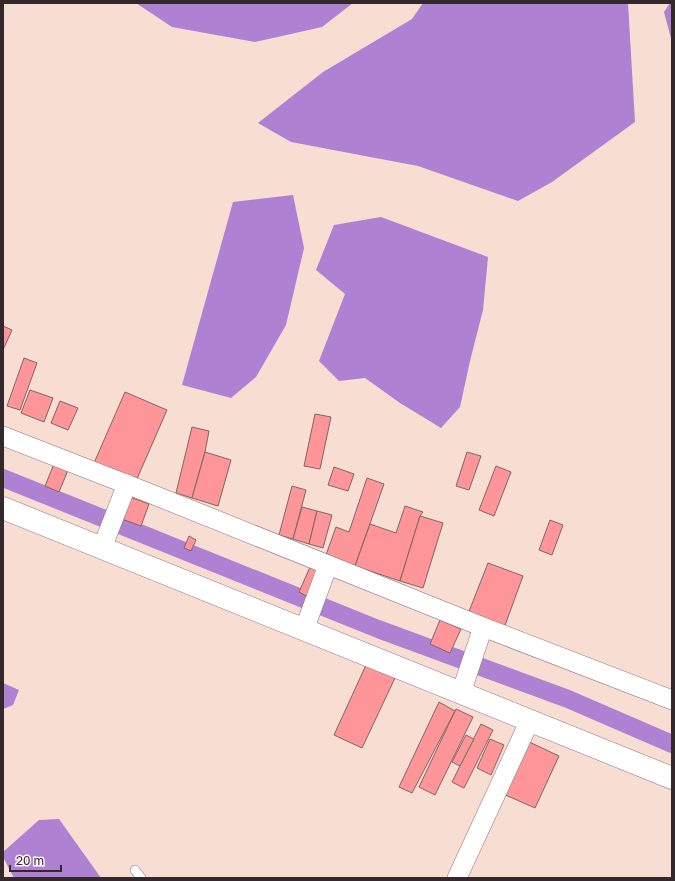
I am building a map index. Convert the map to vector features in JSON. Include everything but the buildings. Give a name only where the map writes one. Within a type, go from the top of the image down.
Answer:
[{"type":"main road","points":[[3,508],[672,778]]},
{"type":"street","points":[[3,436],[127,484],[326,572],[483,627],[672,700]]},
{"type":"street","points":[[102,548],[127,484]]},
{"type":"street","points":[[304,630],[312,605],[326,572]]},
{"type":"street","points":[[461,693],[483,627]]},
{"type":"street","points":[[457,878],[530,720]]},
{"type":"shaded area","points":[[3,3],[672,3],[672,878],[3,878]]},
{"type":"shaded area","points":[[136,3],[353,3],[322,27],[255,42],[172,27]]},
{"type":"shaded area","points":[[423,3],[628,3],[635,122],[552,182],[518,201],[418,166],[291,142],[258,123],[323,72],[412,19]]},
{"type":"shaded area","points":[[670,3],[672,3],[672,42],[664,12]]},
{"type":"shaded area","points":[[293,195],[304,248],[286,325],[256,377],[231,398],[182,385],[233,202]]},
{"type":"shaded area","points":[[381,217],[488,257],[483,310],[460,407],[441,428],[400,403],[365,378],[339,381],[319,361],[345,294],[316,270],[334,225]]},
{"type":"shaded area","points":[[3,683],[19,690],[13,705],[3,709]]},
{"type":"shaded area","points":[[59,819],[101,878],[14,878],[3,857],[3,852],[39,820]]},
{"type":"waterway","points":[[3,478],[378,629],[568,699],[672,744]]}]
